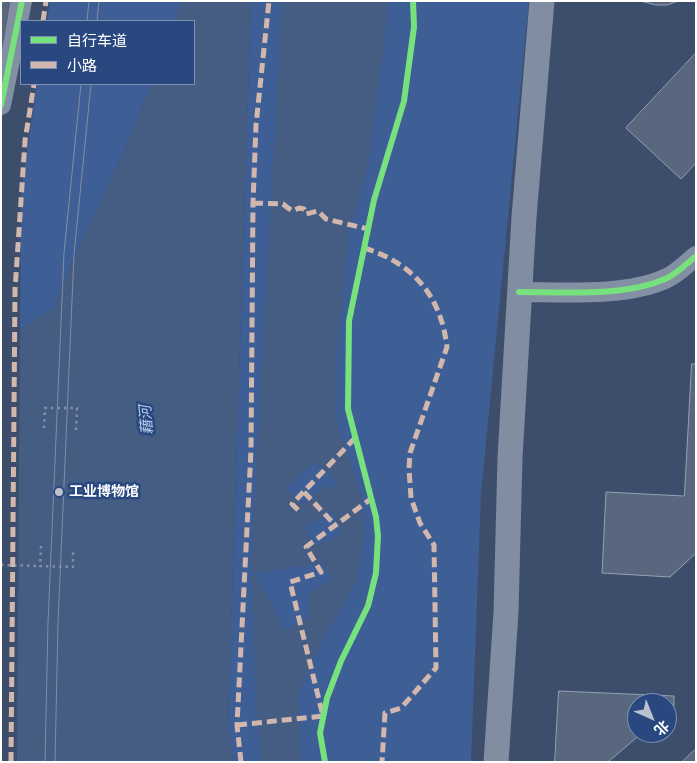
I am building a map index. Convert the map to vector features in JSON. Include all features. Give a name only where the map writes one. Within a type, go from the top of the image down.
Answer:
[{"type":"main road","points":[[496,762],[506,612],[510,458],[519,292],[542,1]]},
{"type":"street","points":[[1,105],[22,1]]},
{"type":"street","points":[[519,292],[589,292],[631,288],[666,279],[696,256]]},
{"type":"path","points":[[44,428],[45,408],[78,408],[76,431]]},
{"type":"path","points":[[40,546],[40,566]]},
{"type":"path","points":[[1,565],[73,567],[73,549]]},
{"type":"shaded area","points":[[50,1],[181,1],[175,20],[47,20]]},
{"type":"shaded area","points":[[251,1],[529,1],[481,494],[471,762],[233,762],[228,723]]},
{"type":"shaded area","points":[[37,85],[152,85],[125,149],[70,267],[54,308],[20,329],[21,192]]},
{"type":"water","name":"藉河","points":[[181,1],[251,1],[228,723],[233,762],[17,762],[20,329],[54,308],[70,267],[125,149],[152,85],[195,85],[195,20],[175,20]]},
{"type":"water","points":[[282,1],[388,1],[368,165],[349,232],[337,354],[336,419],[362,497],[364,535],[357,580],[320,644],[298,693],[302,762],[262,762],[257,722],[251,564]],"holes":[[[314,461],[339,483],[333,490],[326,485],[303,505],[286,489]],[[332,512],[342,533],[315,546],[303,528]],[[323,563],[332,579],[308,594],[309,618],[285,630],[254,573]]]},
{"type":"building","points":[[1,1],[11,1],[1,66]]},
{"type":"building","points":[[641,1],[678,1],[667,5],[656,5]]},
{"type":"building","points":[[696,53],[696,163],[681,179],[626,128]]},
{"type":"building","points":[[692,364],[696,364],[696,553],[670,577],[602,573],[606,492],[684,496]]},
{"type":"building","points":[[559,691],[627,694],[627,743],[630,743],[608,762],[555,762]]},
{"type":"building","points":[[696,749],[696,762],[682,762]]},
{"type":"tram line","points":[[87,20],[89,1]]},
{"type":"tram line","points":[[97,20],[99,1]]},
{"type":"tram line","points":[[45,762],[48,622],[64,253],[81,85]]},
{"type":"tram line","points":[[55,762],[58,623],[74,254],[91,85]]},
{"type":"marked path","points":[[43,20],[46,1]]},
{"type":"marked path","points":[[241,762],[237,725],[251,450],[253,203],[256,125],[269,1]]},
{"type":"marked path","points":[[11,762],[15,290],[25,141],[34,85]]},
{"type":"marked path","points":[[253,203],[283,204],[293,211],[299,208],[304,209],[306,214],[318,211],[326,219],[368,229]]},
{"type":"marked path","points":[[364,248],[381,254],[397,263],[422,284],[438,312],[444,329],[447,347],[410,453],[409,469],[411,498],[420,523],[434,545],[436,668],[401,708],[385,713],[382,762]]},
{"type":"marked path","points":[[298,510],[292,504],[355,438]]},
{"type":"marked path","points":[[304,492],[335,525]]},
{"type":"marked path","points":[[237,725],[323,716],[290,582],[321,572],[306,547],[372,498]]},
{"type":"cycle path","points":[[1,105],[22,1]]},
{"type":"cycle path","points":[[325,762],[320,733],[327,698],[341,661],[368,606],[376,573],[378,536],[376,517],[348,409],[349,321],[374,200],[404,101],[414,27],[413,1]]},
{"type":"cycle path","points":[[519,292],[574,293],[631,289],[649,285],[669,277],[696,256]]},
{"type":"place","name":"工业博物馆","points":[[59,492]]}]
